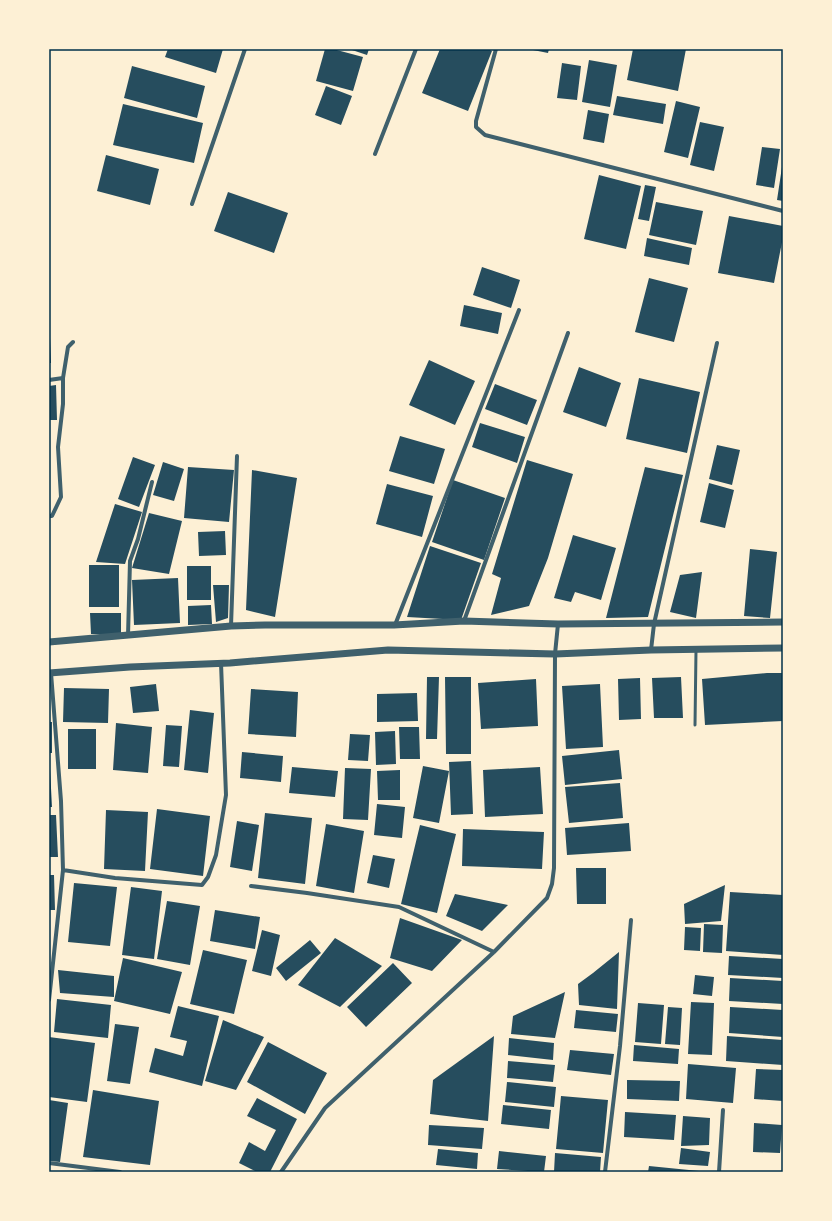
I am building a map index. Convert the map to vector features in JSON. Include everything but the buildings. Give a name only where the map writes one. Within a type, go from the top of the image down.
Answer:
[{"type":"street","points":[[192,204],[245,49]]},
{"type":"street","points":[[375,154],[416,49]]},
{"type":"street","points":[[496,49],[476,121],[476,127],[485,135],[783,212]]},
{"type":"street","points":[[394,625],[519,310]]},
{"type":"street","points":[[464,621],[568,333]]},
{"type":"street","points":[[49,516],[52,516],[61,497],[58,447],[63,404],[63,378],[68,347],[73,342]]},
{"type":"street","points":[[651,650],[654,624],[717,343]]},
{"type":"street","points":[[49,380],[63,378]]},
{"type":"street","points":[[231,626],[237,456]]},
{"type":"street","points":[[128,636],[130,561],[138,538],[152,482]]},
{"type":"street","points":[[49,642],[231,626],[394,625],[464,621],[558,624],[783,622]]},
{"type":"street","points":[[281,1172],[325,1108],[494,952],[547,898],[552,884],[554,868],[555,654],[558,624]]},
{"type":"street","points":[[49,1000],[63,870],[61,801],[50,673],[130,667],[221,663],[388,650],[555,654],[651,650],[783,648]]},
{"type":"street","points":[[63,870],[116,878],[202,885],[208,877],[216,855],[226,795],[221,663]]},
{"type":"street","points":[[251,886],[399,907],[494,952]]},
{"type":"street","points":[[605,1172],[621,1038],[631,920]]},
{"type":"street","points":[[719,1172],[723,1110]]},
{"type":"street","points":[[49,1163],[120,1172]]},
{"type":"lane","points":[[695,725],[696,650]]}]
